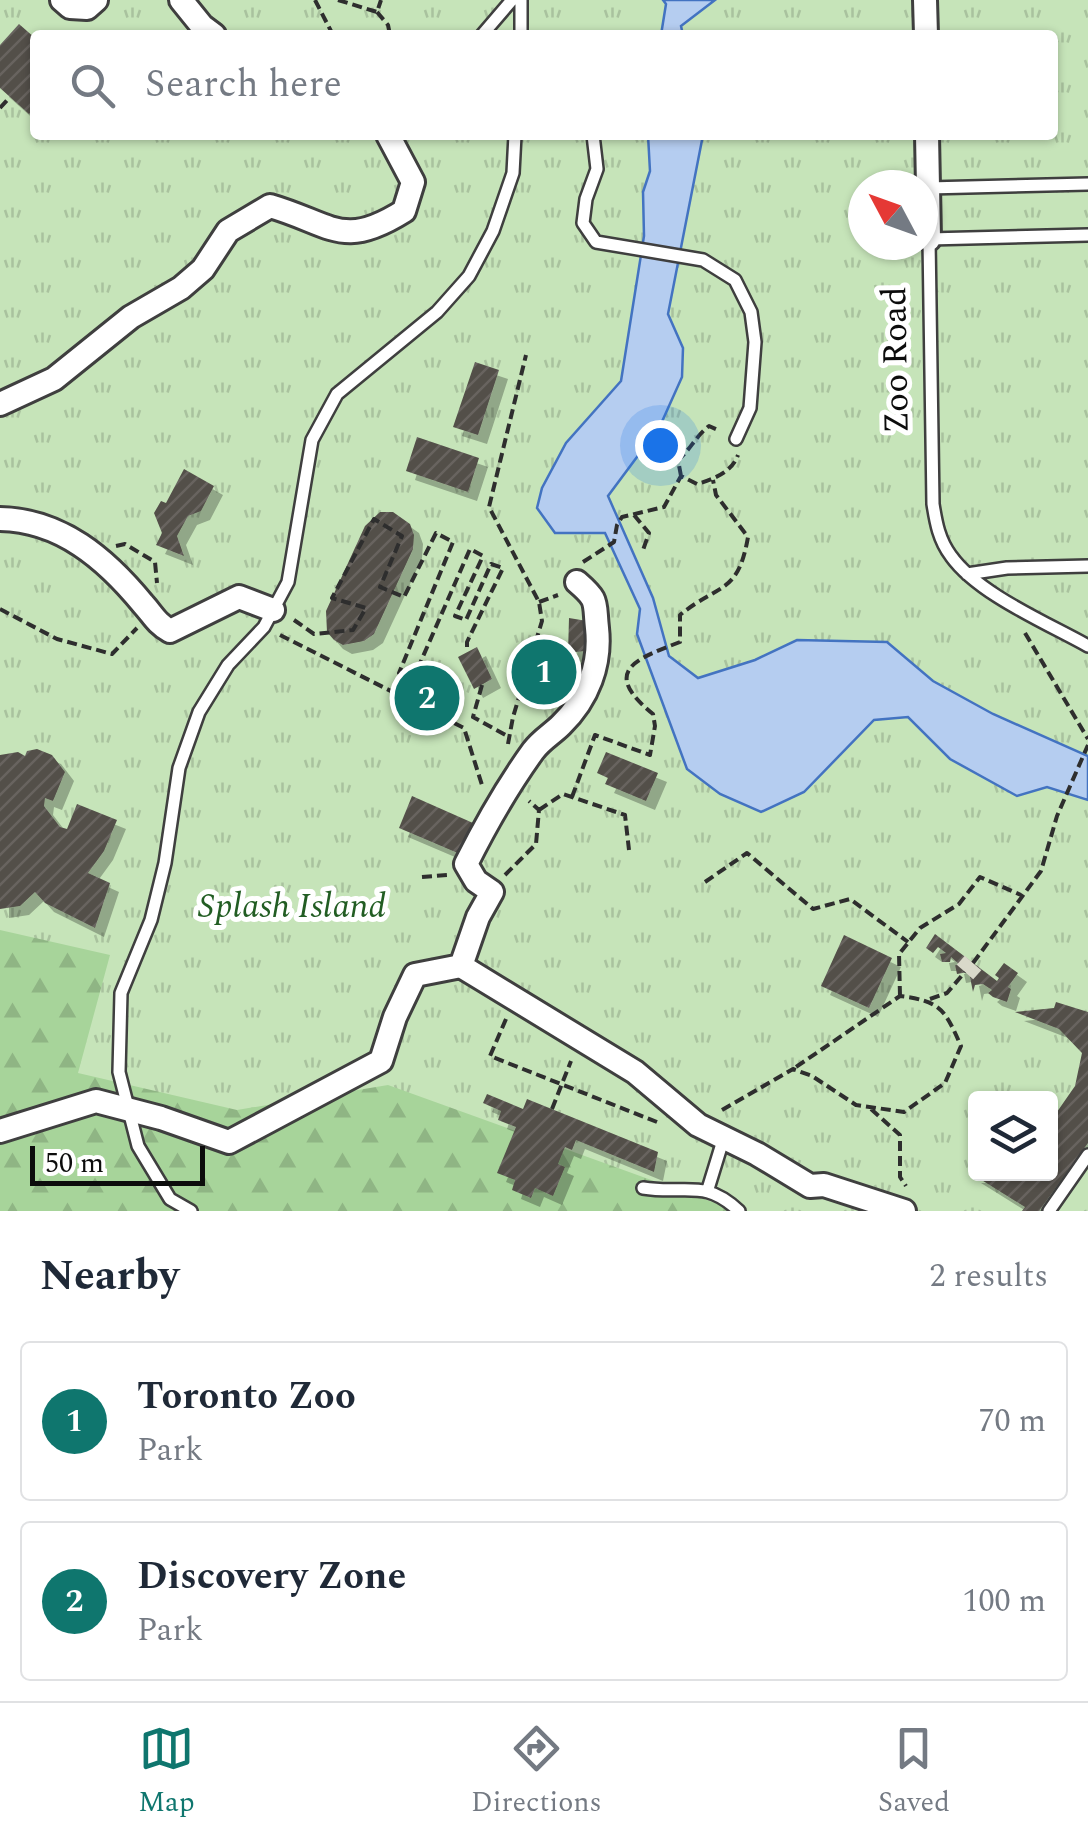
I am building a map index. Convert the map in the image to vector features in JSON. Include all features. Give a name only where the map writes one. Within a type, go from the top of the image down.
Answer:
[{"type":"street","points":[[62,0],[70,7],[87,8],[96,0]]},
{"type":"street","points":[[181,0],[207,30]]},
{"type":"street","points":[[925,0],[926,30]]},
{"type":"street","points":[[0,404],[54,379],[132,317],[181,288],[202,269],[228,232],[270,206],[339,233],[373,230],[404,212],[413,182],[391,140]]},
{"type":"street","name":"Zoo Road","points":[[927,140],[928,170]]},
{"type":"street","points":[[0,519],[52,528],[86,545],[156,623],[170,631],[239,597],[269,618]]},
{"type":"street","points":[[461,966],[492,892],[476,880],[466,864],[491,812],[538,744],[565,722],[592,683],[600,649],[597,606],[594,597],[577,582]]},
{"type":"street","points":[[0,1131],[96,1101],[229,1142],[382,1061],[395,1018],[415,975],[461,966],[634,1072],[698,1125],[810,1186],[908,1203]]},
{"type":"lane","points":[[486,30],[512,0]]},
{"type":"lane","points":[[521,0],[521,30]]},
{"type":"lane","points":[[191,1211],[170,1199],[138,1146],[119,1072],[120,994],[150,920],[165,862],[179,768],[199,712],[228,664],[269,618],[288,582],[312,440],[337,394],[437,312],[469,276],[493,232],[513,173],[515,140]]},
{"type":"lane","points":[[594,140],[597,169],[586,199],[583,223],[596,242],[704,260],[735,280],[752,312],[755,342],[750,408],[736,438]]},
{"type":"lane","points":[[938,188],[1088,184]]},
{"type":"lane","points":[[938,239],[1088,235]]},
{"type":"lane","name":"Zoo Road","points":[[929,260],[933,504],[938,532],[966,574],[1088,646]]},
{"type":"lane","points":[[966,574],[1007,568],[1088,566]]},
{"type":"lane","points":[[708,1189],[724,1137]]},
{"type":"lane","points":[[1049,1211],[1088,1155]]},
{"type":"lane","points":[[643,1188],[671,1192],[708,1189],[722,1195],[739,1211]]},
{"type":"path","points":[[315,0],[330,30]]},
{"type":"path","points":[[338,0],[377,12],[389,30]]},
{"type":"path","points":[[377,12],[382,0]]},
{"type":"path","points":[[0,108],[10,97]]},
{"type":"path","points":[[526,355],[490,507],[538,602],[542,621],[508,736],[508,788],[521,792],[539,810]]},
{"type":"path","points":[[577,582],[583,562],[614,542],[622,517],[664,508],[681,476],[678,460],[691,449],[696,436],[708,426],[736,438],[738,459],[712,480],[697,484],[681,476]]},
{"type":"path","points":[[572,797],[596,735],[650,755],[653,714],[631,696],[626,680],[629,669],[643,656],[680,642],[680,614],[698,600],[729,586],[743,567],[748,538],[716,495],[712,480]]},
{"type":"path","points":[[634,514],[649,533],[642,553]]},
{"type":"path","points":[[269,618],[314,634],[354,630],[366,608],[332,598],[374,519],[402,536],[380,587],[404,598],[436,533],[453,542],[400,673],[414,677],[470,549],[483,556],[454,616],[466,620],[491,564],[503,568],[466,642],[467,652]]},
{"type":"path","points":[[973,963],[1041,870],[1057,816],[1088,742],[1004,598]]},
{"type":"path","points":[[0,609],[57,639],[112,654],[150,614]]},
{"type":"path","points":[[269,618],[464,728],[491,812]]},
{"type":"path","points":[[482,685],[473,717],[508,736]]},
{"type":"path","points":[[539,810],[563,794],[625,815],[629,850]]},
{"type":"path","points":[[492,892],[536,844],[539,810]]},
{"type":"path","points":[[705,882],[747,853],[813,910],[850,899],[908,942]]},
{"type":"path","points":[[900,996],[899,954],[920,928],[958,904],[980,877],[1022,896]]},
{"type":"path","points":[[515,998],[490,1056],[688,1134],[900,996],[929,1000],[947,993],[965,972]]},
{"type":"path","points":[[792,1069],[812,1076],[856,1105],[904,1112],[945,1083],[961,1046],[947,1015],[929,1000]]},
{"type":"path","points":[[552,1109],[580,1038]]},
{"type":"path","points":[[869,1107],[900,1136],[900,1178],[908,1203]]},
{"type":"green space","name":"Splash Island","points":[[0,0],[1088,0],[1088,1211],[0,1211]]},
{"type":"green space","points":[[0,930],[110,955],[78,1073],[237,1110],[388,1085],[737,1211],[0,1211]]},
{"type":"water","points":[[663,0],[715,0],[681,26],[682,30],[662,30],[666,4]]},
{"type":"water","points":[[648,140],[702,140],[668,314],[683,348],[682,377],[660,426],[608,496],[653,598],[669,656],[698,678],[755,660],[797,640],[887,642],[933,681],[993,714],[1088,756],[1088,800],[1047,787],[1017,796],[950,759],[908,717],[874,720],[804,792],[761,812],[720,794],[687,769],[637,634],[640,609],[605,533],[555,533],[537,508],[542,488],[566,443],[621,381],[644,236],[643,192],[650,171]]},
{"type":"building","points":[[19,24],[30,34],[29,114],[0,88],[0,45]]},
{"type":"building","points":[[475,362],[499,370],[478,435],[453,427]]},
{"type":"building","points":[[417,437],[479,458],[468,492],[406,471]]},
{"type":"building","points":[[184,469],[214,486],[201,511],[188,516],[177,536],[184,556],[156,545],[162,533],[154,513],[161,501],[166,503]]},
{"type":"building","points":[[380,512],[393,512],[410,524],[413,549],[374,634],[364,641],[343,645],[327,632],[326,611],[365,526]]},
{"type":"building","points":[[569,618],[593,622],[593,650],[568,653]]},
{"type":"building","points":[[477,647],[492,679],[474,689],[458,657]]},
{"type":"building","points":[[37,749],[52,755],[65,772],[53,801],[45,798],[44,806],[60,827],[67,829],[77,804],[117,820],[104,851],[88,873],[110,883],[95,928],[45,903],[35,892],[20,906],[0,909],[0,755],[18,752],[25,756],[27,751]]},
{"type":"building","points":[[606,752],[658,773],[646,801],[605,784],[608,778],[597,773]]},
{"type":"building","points":[[412,796],[473,823],[460,854],[399,828]]},
{"type":"building","points":[[935,934],[997,981],[995,975],[1004,963],[1018,973],[1008,987],[1011,989],[1007,1002],[993,997],[988,993],[992,990],[983,984],[975,985],[973,992],[973,976],[968,972],[957,974],[955,965],[960,965],[951,957],[950,962],[942,962],[940,954],[946,953],[938,947],[933,953],[926,948]]},
{"type":"building","points":[[844,935],[892,958],[869,1008],[821,986]]},
{"type":"building","points":[[1056,1002],[1088,1012],[1088,1143],[1039,1211],[1022,1211],[1025,1207],[983,1181],[1058,1181],[1058,1110],[1075,1086],[1082,1053],[1059,1029],[1015,1012],[1054,1008]]},
{"type":"building","points":[[487,1094],[523,1109],[527,1099],[658,1152],[654,1172],[576,1140],[572,1150],[565,1147],[558,1164],[565,1167],[553,1196],[535,1188],[531,1198],[512,1190],[515,1180],[497,1173],[516,1127],[498,1120],[501,1111],[483,1103]]},
{"type":"tunnel","points":[[965,972],[973,963]]},
{"type":"place","name":"Toronto Zoo","points":[[544,672]]},
{"type":"place","name":"Discovery Zone","points":[[427,698]]}]
